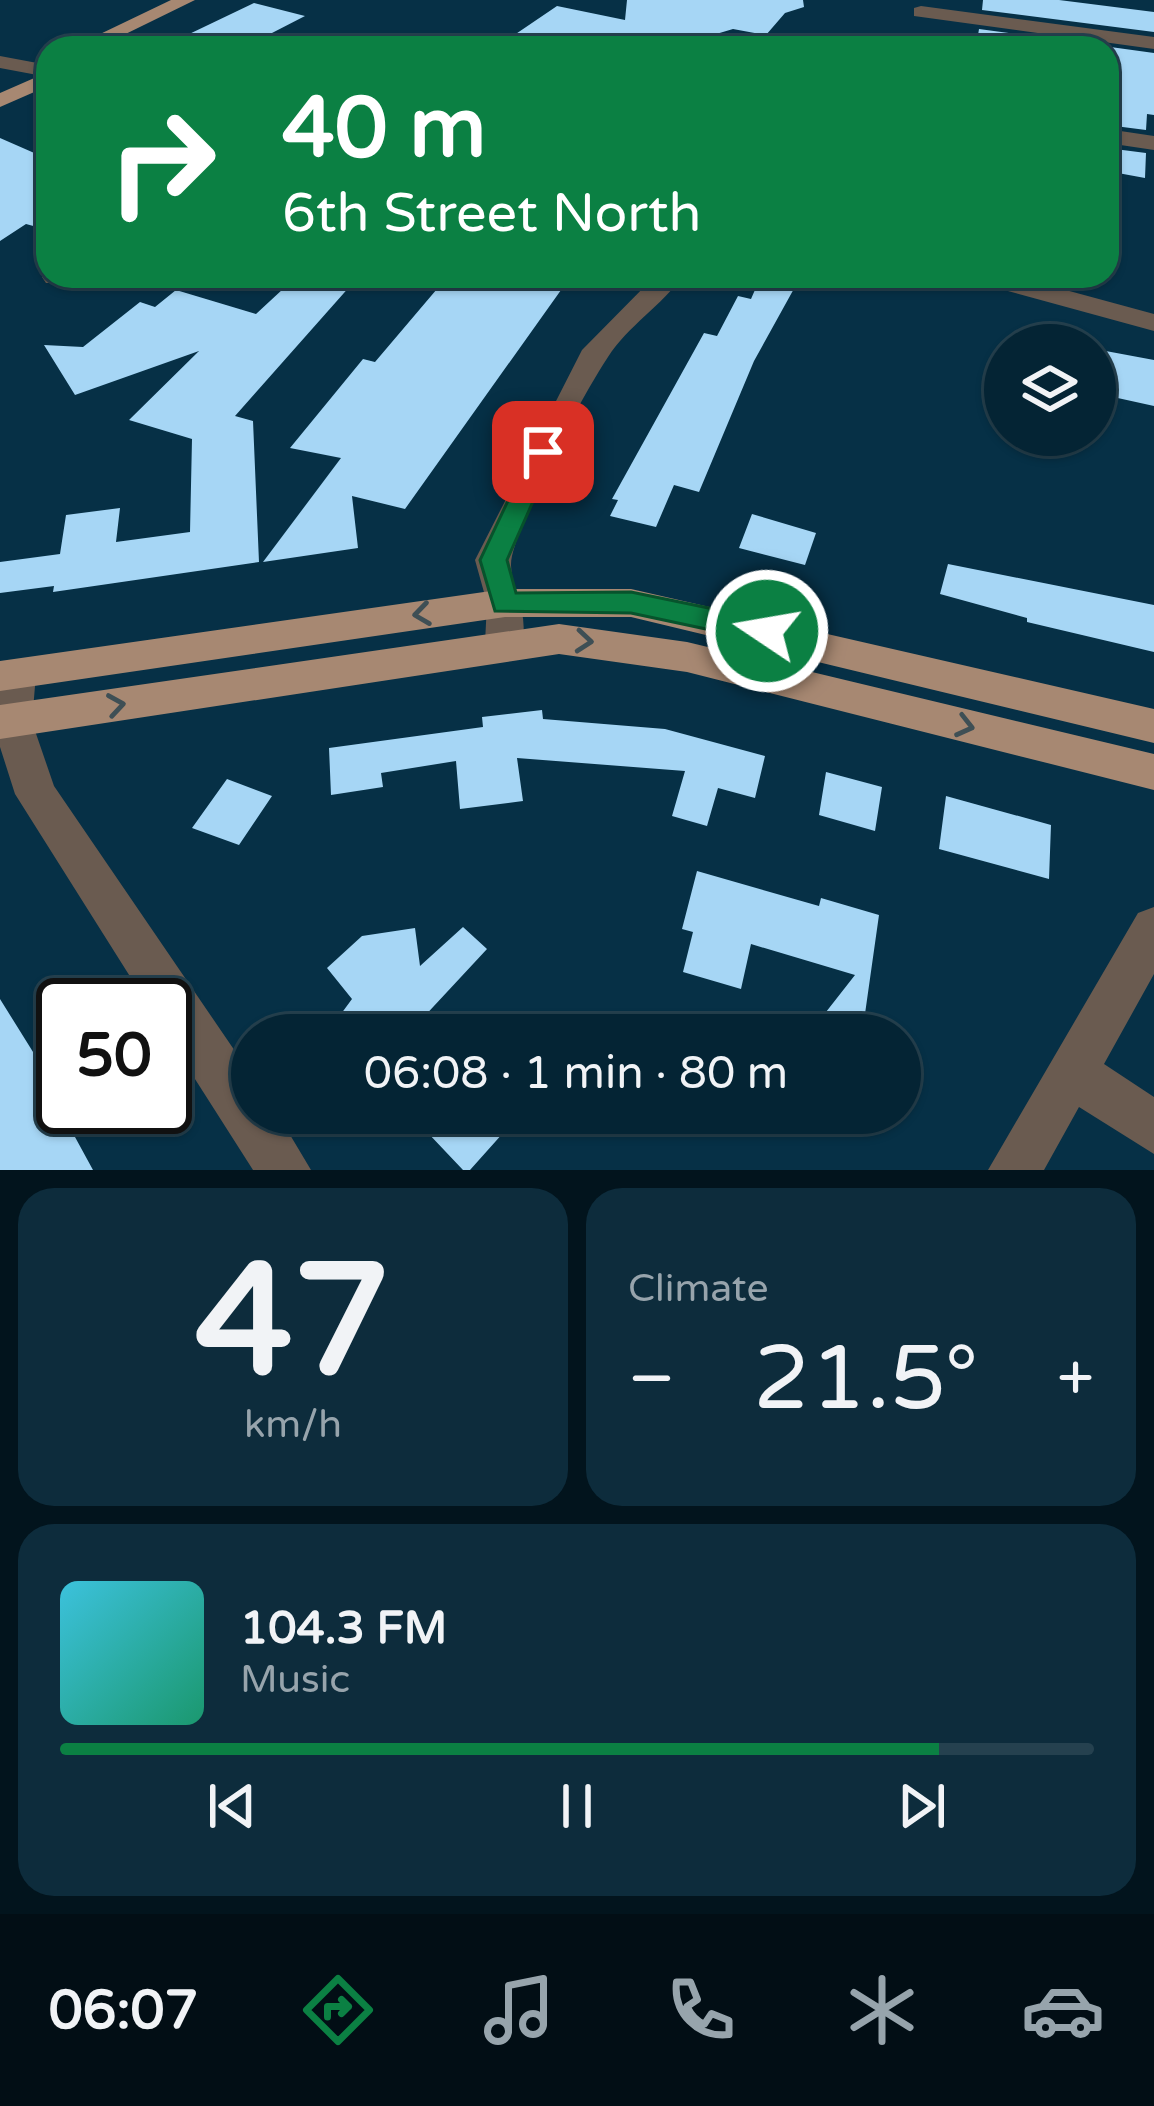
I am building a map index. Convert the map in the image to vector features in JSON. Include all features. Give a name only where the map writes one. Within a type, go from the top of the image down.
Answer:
[{"type":"main road","points":[[107,36],[186,0]]},
{"type":"main road","points":[[139,36],[216,0]]},
{"type":"main road","points":[[0,84],[36,73]]},
{"type":"main road","points":[[0,100],[36,76]]},
{"type":"main road","points":[[8,675],[505,603],[631,603],[1154,726]]},
{"type":"main road","points":[[6,722],[504,643],[559,639],[687,657],[1154,772]]},
{"type":"street","points":[[921,12],[1101,36]]},
{"type":"street","points":[[1119,38],[1154,43]]},
{"type":"street","points":[[0,62],[36,68]]},
{"type":"street","points":[[1119,138],[1154,143]]},
{"type":"street","points":[[504,643],[505,603],[494,560],[525,486],[597,350],[658,288]]},
{"type":"street","points":[[1027,288],[1154,323]]},
{"type":"street","points":[[8,675],[6,722],[36,794],[284,1170]]},
{"type":"street","points":[[1015,1170],[1154,929]]},
{"type":"street","points":[[1072,1072],[1154,1128]]},
{"type":"building","points":[[627,0],[803,0],[804,7],[785,13],[766,35],[733,29],[710,36],[513,36],[557,6],[625,20]]},
{"type":"building","points":[[983,0],[1059,0],[1154,12],[1154,32],[982,10]]},
{"type":"building","points":[[254,3],[305,16],[266,36],[185,36]]},
{"type":"building","points":[[979,29],[1030,36],[978,36]]},
{"type":"building","points":[[1119,48],[1154,53],[1154,115],[1147,114],[1146,130],[1119,127]]},
{"type":"building","points":[[0,138],[36,154],[36,227],[26,224],[0,241]]},
{"type":"building","points":[[1119,150],[1146,153],[1145,178],[1119,173]]},
{"type":"building","points":[[284,288],[348,288],[235,416],[253,421],[259,562],[53,592],[54,586],[0,593],[0,562],[60,554],[66,515],[120,508],[116,542],[190,532],[192,439],[129,420],[199,351],[75,395],[44,345],[83,347],[140,302],[155,307],[176,290],[256,314]]},
{"type":"building","points":[[438,288],[562,288],[405,509],[352,496],[358,548],[263,562],[341,458],[290,448],[363,359],[375,362]]},
{"type":"building","points":[[756,288],[794,288],[754,361],[699,492],[674,485],[656,527],[610,516],[618,500],[612,499],[704,333],[717,336],[738,296],[751,299]]},
{"type":"building","points":[[1116,353],[1154,360],[1154,406],[1116,398]]},
{"type":"building","points":[[752,514],[816,533],[805,565],[739,548]]},
{"type":"building","points":[[948,564],[1154,605],[1154,652],[1027,622],[1027,618],[940,594]]},
{"type":"building","points":[[542,710],[543,719],[665,729],[765,756],[755,798],[718,788],[707,826],[672,816],[685,771],[517,758],[523,801],[460,809],[456,761],[381,773],[383,787],[331,795],[329,748],[483,727],[482,717]]},
{"type":"building","points":[[826,772],[882,787],[875,831],[819,815]]},
{"type":"building","points":[[227,779],[272,796],[239,845],[192,828]]},
{"type":"building","points":[[946,796],[1051,825],[1049,879],[939,849]]},
{"type":"building","points":[[697,871],[819,906],[821,898],[879,915],[865,1014],[824,1014],[855,975],[751,944],[741,989],[683,972],[693,932],[682,929]]},
{"type":"building","points":[[463,927],[487,949],[427,1014],[341,1014],[352,999],[327,968],[362,936],[415,928],[420,966]]},
{"type":"building","points":[[0,999],[36,1057],[36,1134],[73,1134],[93,1170],[0,1170]]},
{"type":"building","points":[[429,1134],[502,1134],[470,1170],[463,1170]]},
{"type":"route","points":[[543,452],[494,560],[505,603],[631,603],[767,631]]}]
